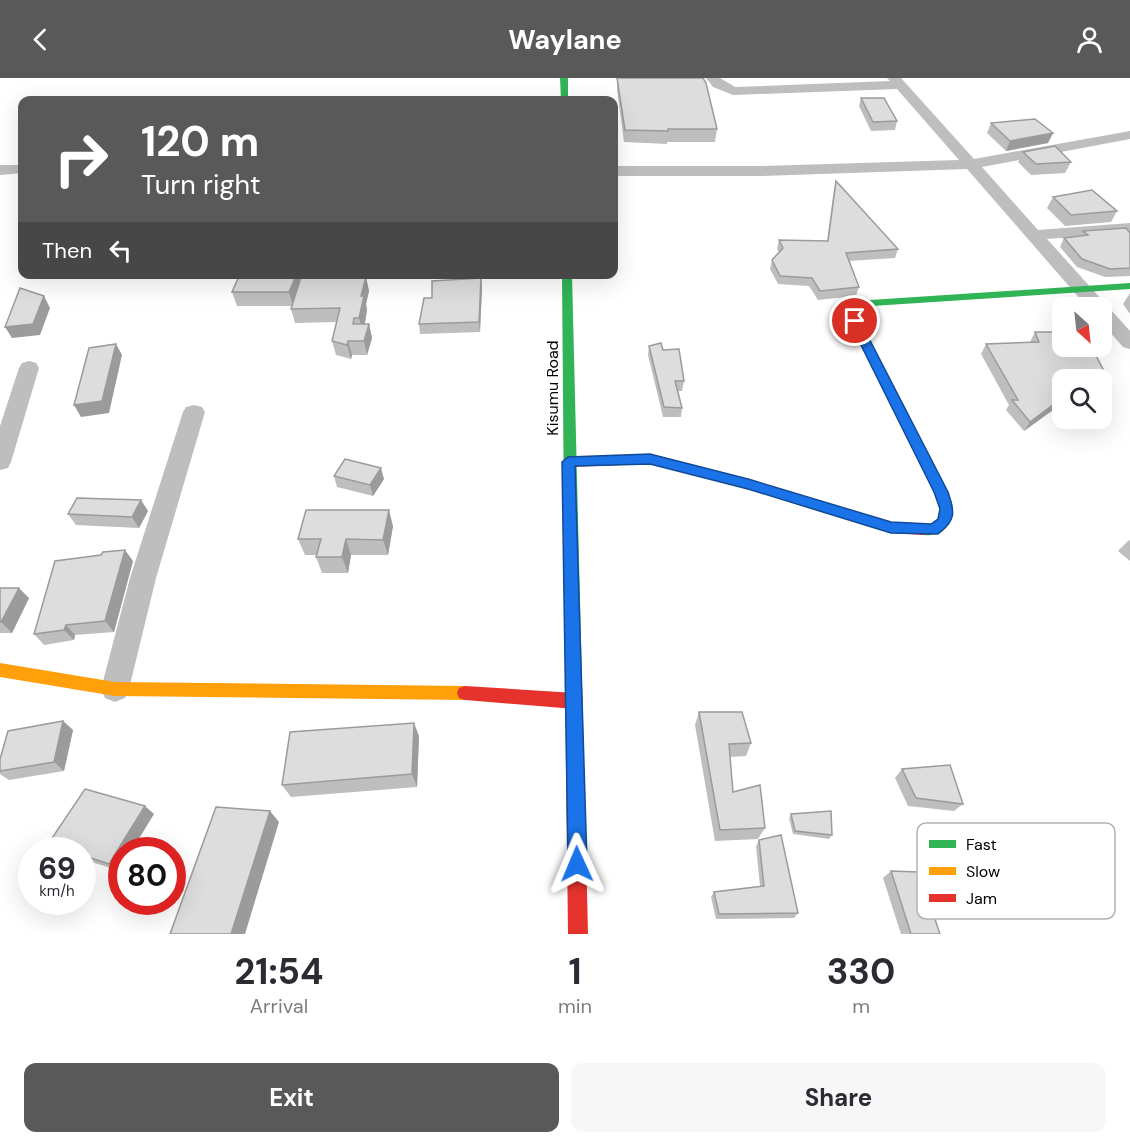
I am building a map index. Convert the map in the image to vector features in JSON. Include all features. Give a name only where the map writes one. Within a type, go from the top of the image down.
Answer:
[{"type":"main road","points":[[564,78],[565,96]]},
{"type":"main road","name":"Kisumu Road","points":[[567,279],[568,462],[575,700],[578,934]]},
{"type":"main road","points":[[568,462],[650,459],[748,484],[891,528],[933,530],[944,522],[947,509],[941,492],[855,321],[857,309],[870,303],[1130,286]]},
{"type":"main road","points":[[0,670],[115,689],[466,693],[575,700]]},
{"type":"street","points":[[713,78],[717,84],[732,91],[897,81],[1090,297]]},
{"type":"street","points":[[618,171],[762,171],[972,164],[1130,135]]},
{"type":"street","points":[[0,170],[18,169]]},
{"type":"street","points":[[1035,235],[1130,228]]},
{"type":"street","points":[[1112,323],[1130,343]]},
{"type":"street","points":[[0,462],[29,368]]},
{"type":"street","points":[[115,689],[143,578],[194,412]]},
{"type":"building","points":[[617,78],[703,78],[717,129],[625,130]]},
{"type":"building","points":[[861,98],[884,98],[897,121],[873,122]]},
{"type":"building","points":[[1035,119],[1053,133],[1010,141],[991,123]]},
{"type":"building","points":[[1055,146],[1071,162],[1036,164],[1023,152]]},
{"type":"building","points":[[836,181],[898,249],[846,253],[859,287],[820,291],[812,278],[780,276],[772,260],[783,248],[779,240],[828,241]]},
{"type":"building","points":[[1092,190],[1117,211],[1071,215],[1053,197]]},
{"type":"building","points":[[1126,228],[1130,233],[1130,268],[1110,269],[1082,259],[1064,238],[1088,235],[1083,231]]},
{"type":"building","points":[[238,279],[295,279],[289,292],[232,292]]},
{"type":"building","points":[[300,279],[365,279],[359,318],[354,318],[353,324],[369,324],[364,341],[348,341],[347,345],[332,341],[340,308],[291,309]]},
{"type":"building","points":[[481,279],[479,322],[419,324],[424,298],[432,298],[432,281]]},
{"type":"building","points":[[20,288],[44,296],[33,324],[5,327]]},
{"type":"building","points":[[1035,332],[1052,332],[1052,357],[1097,357],[1103,369],[1052,369],[1052,406],[1030,422],[1012,400],[1018,400],[986,344],[1039,342]]},
{"type":"building","points":[[661,343],[663,350],[679,349],[684,381],[675,381],[682,408],[664,407],[649,346]]},
{"type":"building","points":[[116,344],[102,401],[74,405],[89,348]]},
{"type":"building","points":[[345,459],[381,468],[370,485],[334,476]]},
{"type":"building","points":[[77,498],[141,500],[132,517],[68,514]]},
{"type":"building","points":[[306,510],[389,510],[383,540],[346,539],[342,557],[316,557],[321,539],[298,539]]},
{"type":"building","points":[[125,550],[105,621],[66,625],[64,630],[34,634],[55,561]]},
{"type":"building","points":[[0,588],[19,588],[1,622],[0,622]]},
{"type":"building","points":[[699,712],[742,712],[751,743],[729,744],[733,792],[760,785],[765,828],[720,830]]},
{"type":"building","points":[[63,721],[54,762],[0,771],[0,759],[8,731]]},
{"type":"building","points":[[414,723],[412,774],[282,785],[290,732]]},
{"type":"building","points":[[950,765],[963,804],[916,798],[902,769]]},
{"type":"building","points":[[85,789],[145,806],[126,837],[108,837],[108,864],[96,860],[96,837],[53,837]]},
{"type":"building","points":[[216,807],[270,811],[231,934],[170,934],[177,915],[186,915],[186,890]]},
{"type":"building","points":[[831,811],[832,835],[795,831],[791,814]]},
{"type":"building","points":[[781,835],[798,913],[719,914],[714,892],[764,886],[759,840]]},
{"type":"building","points":[[891,871],[917,872],[917,919],[935,919],[940,934],[911,934]]},
{"type":"traffic: fast","points":[[564,78],[565,96]]},
{"type":"traffic: fast","points":[[567,279],[575,764]]},
{"type":"traffic: fast","points":[[923,530],[933,530],[944,522],[947,509],[941,492],[855,321],[857,309],[870,303],[1130,286]]},
{"type":"traffic: slow","points":[[0,670],[115,689],[465,693]]},
{"type":"traffic: jam","points":[[569,462],[650,459],[748,484],[891,528],[923,530]]},
{"type":"traffic: jam","points":[[465,693],[575,701]]},
{"type":"traffic: jam","points":[[575,764],[578,934]]},
{"type":"route","points":[[577,864],[568,462],[650,459],[748,484],[891,528],[933,530],[944,522],[947,509],[941,492],[855,321]]}]
